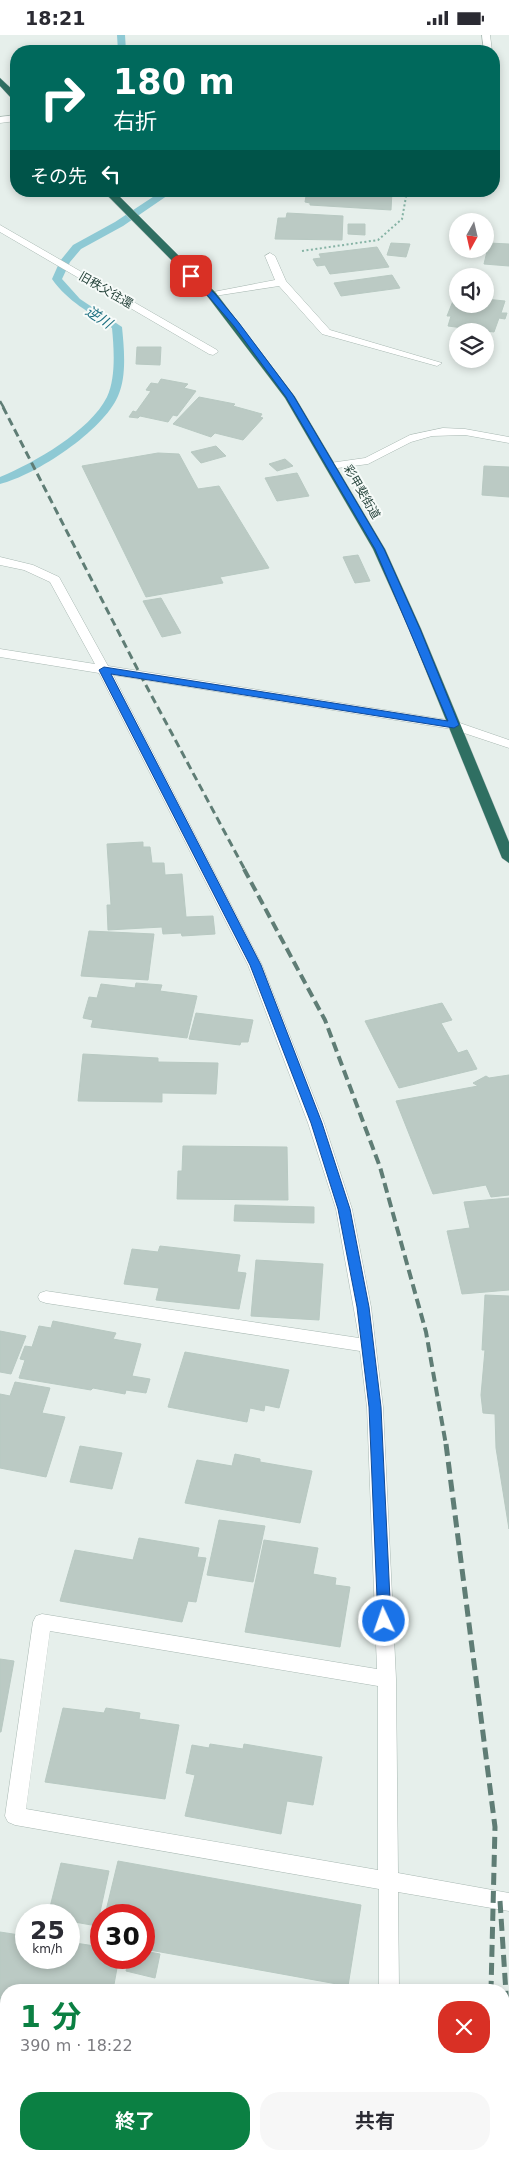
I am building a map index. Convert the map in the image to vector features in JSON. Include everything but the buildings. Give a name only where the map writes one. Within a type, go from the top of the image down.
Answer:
[{"type":"highway","points":[[0,81],[10,92]]},
{"type":"highway","name":"彩甲斐街道","points":[[114,197],[212,295],[290,397],[379,549],[509,858]]},
{"type":"street","name":"旧秩父往還","points":[[0,228],[213,352]]},
{"type":"street","points":[[270,256],[281,282],[326,332],[437,363]]},
{"type":"street","points":[[212,295],[281,282]]},
{"type":"street","points":[[330,465],[367,461],[386,452],[396,444],[439,431],[459,430],[509,440]]},
{"type":"street","points":[[0,561],[20,564],[43,571],[55,580],[104,670],[255,965],[316,1123],[344,1209],[363,1307],[375,1407],[387,1679],[390,1883],[389,1984]]},
{"type":"street","points":[[0,653],[454,725],[509,743]]},
{"type":"street","points":[[46,1297],[368,1346]]},
{"type":"street","points":[[387,1679],[42,1622],[15,1816],[390,1883],[509,1902]]},
{"type":"path","points":[[270,256],[378,240],[402,219],[405,197]]},
{"type":"waterway","name":"逆川","points":[[121,35],[122,45]]},
{"type":"waterway","name":"逆川","points":[[0,481],[29,467],[80,434],[106,408],[113,396],[117,372],[117,327],[77,301],[63,288],[57,279],[65,261],[77,247],[119,224],[160,197]]},
{"type":"railway","points":[[0,401],[4,408]]},
{"type":"railway","points":[[3,407],[141,676],[245,870]]},
{"type":"railway","points":[[244,869],[325,1020],[380,1167],[426,1332],[446,1445]]},
{"type":"railway","points":[[446,1444],[495,1827],[491,1984]]},
{"type":"railway","points":[[500,1901],[505,1984]]},
{"type":"route","points":[[191,276],[212,295],[290,397],[370,532],[415,629],[454,725],[104,670],[255,965],[316,1123],[344,1209],[363,1307],[375,1407],[384,1621]]}]
